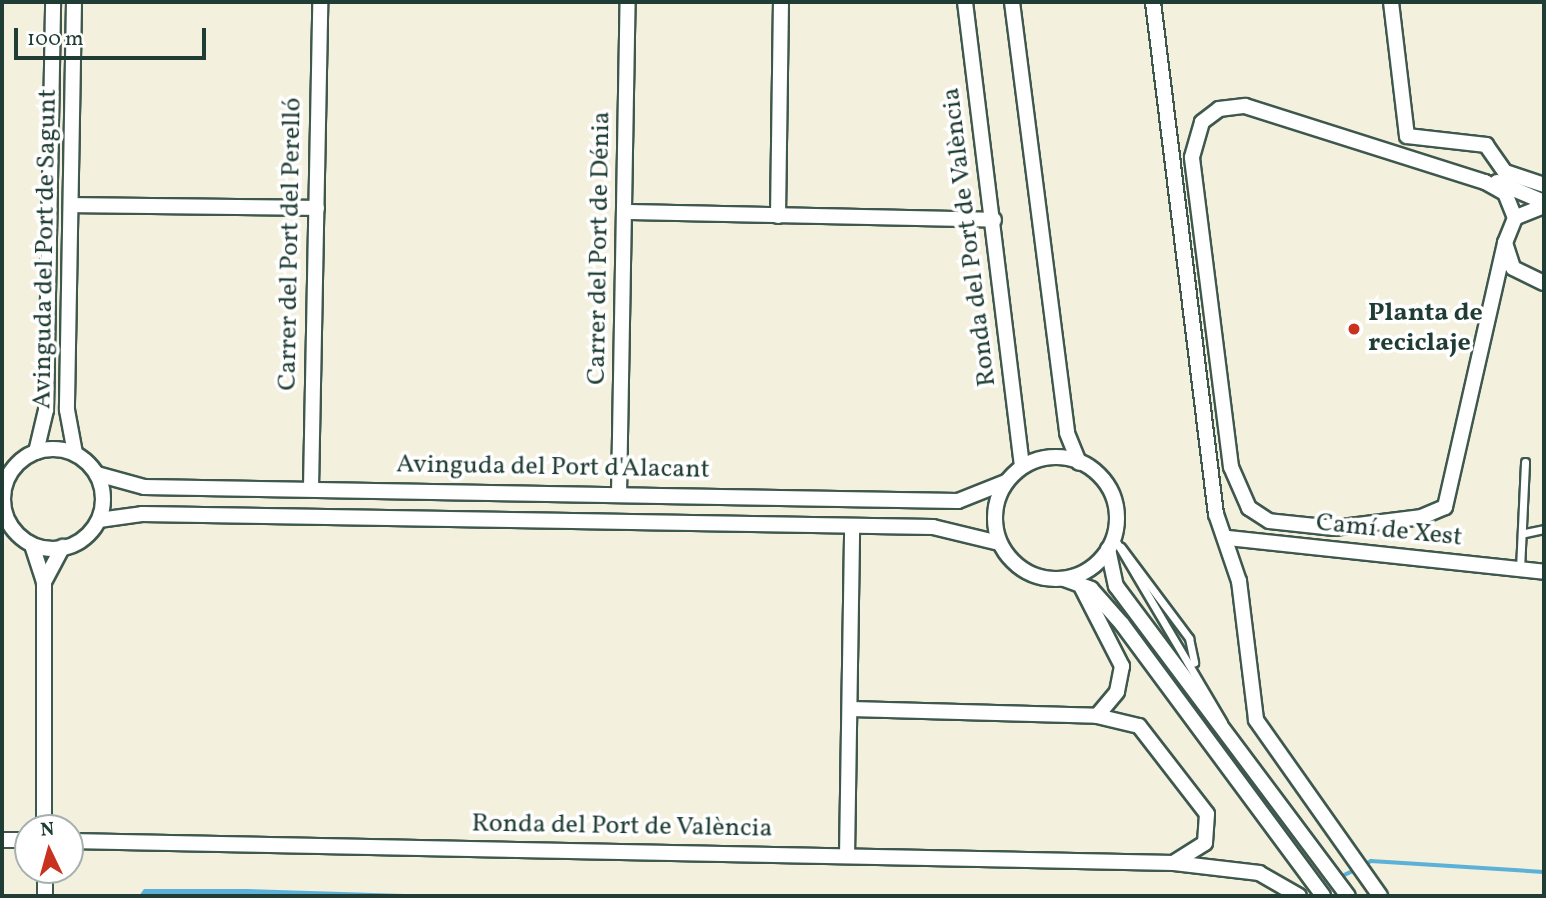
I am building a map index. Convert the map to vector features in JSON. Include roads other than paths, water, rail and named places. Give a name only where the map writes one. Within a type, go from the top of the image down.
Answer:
[{"type":"street","name":"Avinguda del Port de Sagunt","points":[[36,452],[46,410],[53,2]]},
{"type":"street","name":"Avinguda del Port de Sagunt","points":[[74,2],[67,410],[75,453]]},
{"type":"street","name":"Carrer del Port del Perelló","points":[[311,488],[320,2]]},
{"type":"street","name":"Carrer del Port de Dénia","points":[[619,494],[628,2]]},
{"type":"street","points":[[778,216],[781,2]]},
{"type":"street","name":"Ronda del Port de València","points":[[965,2],[994,220],[1022,467]]},
{"type":"street","points":[[1012,2],[1067,433],[1079,463]]},
{"type":"street","points":[[1153,2],[1216,514],[1228,538],[1256,720],[1380,896]]},
{"type":"street","points":[[1391,2],[1407,136],[1486,145],[1505,172],[1544,185]]},
{"type":"street","points":[[1245,106],[1485,182],[1544,204],[1515,218],[1505,243],[1497,292],[1446,507],[1422,517],[1334,528],[1269,521],[1249,508],[1231,467],[1192,157],[1202,122],[1219,109],[1245,106]]},
{"type":"street","points":[[1485,182],[1505,193],[1515,218]]},
{"type":"street","points":[[71,205],[317,208]]},
{"type":"street","points":[[625,212],[994,220]]},
{"type":"street","points":[[1505,243],[1508,261],[1528,279],[1544,282]]},
{"type":"street","points":[[1497,292],[1528,279]]},
{"type":"street","points":[[32,545],[63,547],[75,544],[99,520],[103,493],[97,474],[75,453],[36,452],[17,463],[3,487],[5,515],[32,545],[44,582],[44,814]]},
{"type":"street","points":[[1323,896],[1122,624],[1080,585],[1020,569],[999,543],[994,518],[1006,482],[1022,467],[1046,458],[1079,463],[1094,470],[1114,499],[1111,544],[1116,586],[1348,896]]},
{"type":"street","name":"Avinguda del Port d'Alacant","points":[[97,474],[144,487],[958,501],[1006,482]]},
{"type":"street","name":"Avinguda del Port d'Alacant","points":[[99,520],[167,514],[933,527],[999,543]]},
{"type":"street","points":[[847,856],[852,526]]},
{"type":"street","name":"Camí de Xest","points":[[1228,538],[1544,572]]},
{"type":"street","points":[[1064,579],[1093,566],[1111,544]]},
{"type":"street","points":[[44,582],[63,547]]},
{"type":"street","points":[[1080,585],[1122,666],[1117,692],[1097,716]]},
{"type":"street","points":[[851,709],[1097,716],[1139,726],[1201,799],[1209,829],[1205,843],[1174,863]]},
{"type":"street","name":"Ronda del Port de València","points":[[84,841],[1174,863],[1259,873],[1299,896]]},
{"type":"lane","points":[[1520,569],[1525,533],[1525,462]]},
{"type":"lane","points":[[1525,533],[1544,529]]},
{"type":"lane","points":[[1111,544],[1195,671],[1226,733]]},
{"type":"water","points":[[144,889],[247,889],[468,896],[139,896]]},
{"type":"waterway","points":[[1362,866],[1371,861],[1544,872]]},
{"type":"waterway","points":[[1340,877],[1355,870]]},
{"type":"place","name":"Planta de reciclaje","points":[[1354,329]]}]
